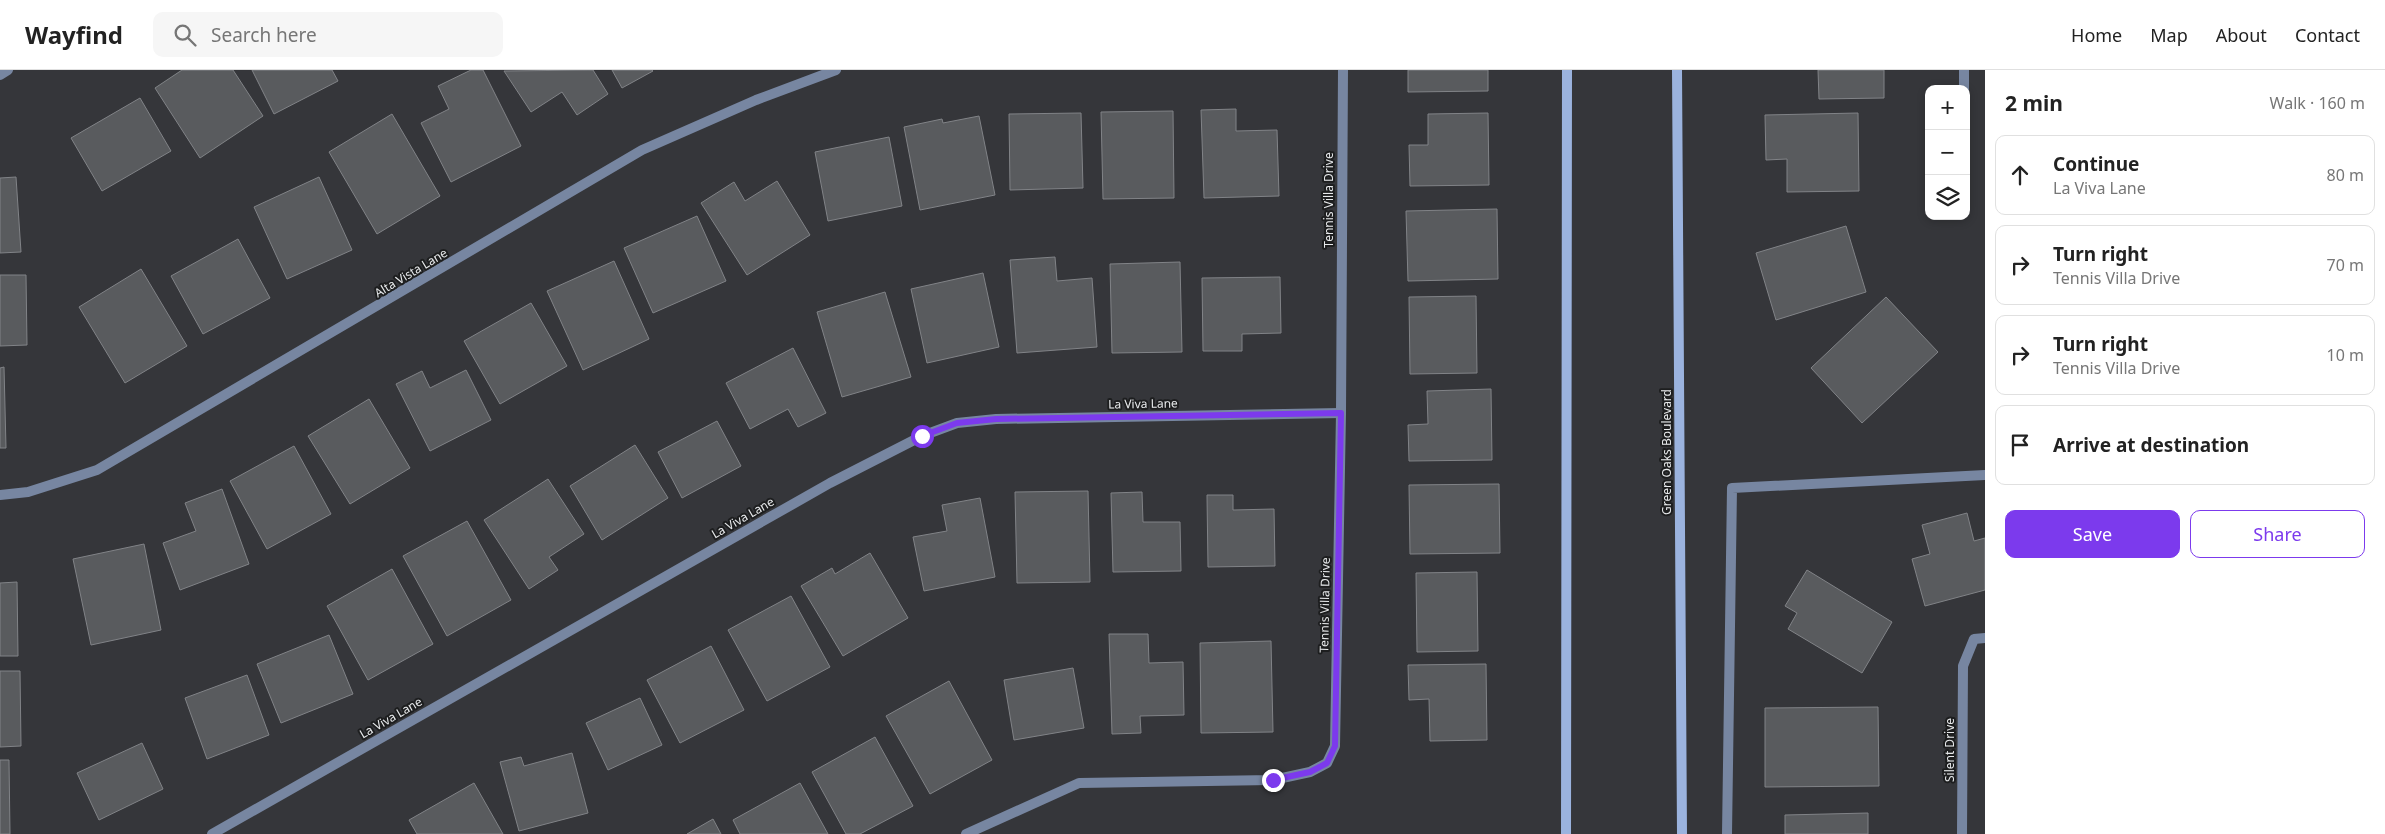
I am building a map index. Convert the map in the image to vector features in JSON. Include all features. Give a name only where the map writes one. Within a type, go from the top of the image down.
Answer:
[{"type":"main road","points":[[1566,834],[1567,70]]},
{"type":"main road","name":"Green Oaks Boulevard","points":[[1677,70],[1682,834]]},
{"type":"street","points":[[0,75],[8,70]]},
{"type":"street","name":"Alta Vista Lane","points":[[0,495],[28,492],[97,470],[642,150],[756,100],[836,70]]},
{"type":"street","name":"Tennis Villa Drive","points":[[966,834],[1079,783],[1273,780],[1310,772],[1327,763],[1335,746],[1341,413],[1342,70]]},
{"type":"street","points":[[1964,70],[1964,85]]},
{"type":"street","name":"La Viva Lane","points":[[212,834],[830,483],[922,436],[957,423],[996,419],[1341,413]]},
{"type":"street","points":[[1727,834],[1732,488],[1985,475]]},
{"type":"street","name":"Silent Drive","points":[[1962,834],[1963,666],[1974,639],[1985,638]]},
{"type":"building","points":[[182,70],[233,70],[263,116],[200,158],[155,88]]},
{"type":"building","points":[[252,70],[332,70],[338,81],[274,114]]},
{"type":"building","points":[[471,70],[483,70],[521,146],[451,182],[421,123],[449,109],[438,86]]},
{"type":"building","points":[[593,70],[608,94],[577,115],[562,92],[531,112],[504,71]]},
{"type":"building","points":[[612,70],[652,70],[653,71],[622,88]]},
{"type":"building","points":[[1408,70],[1488,70],[1488,91],[1408,92]]},
{"type":"building","points":[[1818,70],[1884,70],[1884,98],[1819,99]]},
{"type":"building","points":[[140,98],[171,151],[102,191],[71,138]]},
{"type":"building","points":[[1236,109],[1236,131],[1277,130],[1279,196],[1204,198],[1201,110]]},
{"type":"building","points":[[1173,111],[1174,198],[1103,199],[1101,112]]},
{"type":"building","points":[[1081,113],[1083,188],[1010,190],[1009,114]]},
{"type":"building","points":[[1488,113],[1489,185],[1410,186],[1409,145],[1428,145],[1428,114]]},
{"type":"building","points":[[1858,113],[1859,191],[1787,192],[1787,159],[1766,160],[1765,115]]},
{"type":"building","points":[[392,114],[440,196],[377,234],[329,152]]},
{"type":"building","points":[[979,116],[995,195],[920,210],[904,127],[942,119],[943,123]]},
{"type":"building","points":[[889,137],[902,206],[828,221],[815,152]]},
{"type":"building","points":[[16,177],[21,252],[0,253],[0,178]]},
{"type":"building","points":[[319,177],[352,250],[287,279],[254,207]]},
{"type":"building","points":[[777,181],[810,235],[747,275],[701,203],[734,182],[745,201]]},
{"type":"building","points":[[1497,209],[1498,279],[1408,281],[1406,211]]},
{"type":"building","points":[[697,216],[726,281],[653,313],[624,248]]},
{"type":"building","points":[[1846,226],[1866,292],[1776,320],[1756,253]]},
{"type":"building","points":[[238,239],[270,298],[203,334],[171,276]]},
{"type":"building","points":[[1055,257],[1057,281],[1092,278],[1097,347],[1017,353],[1010,260]]},
{"type":"building","points":[[614,261],[649,339],[583,370],[547,291]]},
{"type":"building","points":[[1180,262],[1182,352],[1112,353],[1110,264]]},
{"type":"building","points":[[141,269],[187,346],[125,383],[79,307]]},
{"type":"building","points":[[983,273],[999,347],[927,363],[911,289]]},
{"type":"building","points":[[0,275],[26,275],[27,345],[0,346]]},
{"type":"building","points":[[1280,277],[1281,333],[1242,334],[1242,351],[1203,351],[1202,278]]},
{"type":"building","points":[[885,292],[911,377],[842,397],[817,312]]},
{"type":"building","points":[[1476,296],[1477,373],[1410,374],[1409,297]]},
{"type":"building","points":[[1886,297],[1938,352],[1862,423],[1811,368]]},
{"type":"building","points":[[531,303],[567,366],[500,404],[464,341]]},
{"type":"building","points":[[793,348],[826,413],[798,427],[788,409],[750,429],[726,383]]},
{"type":"building","points":[[4,367],[6,448],[0,448],[0,368]]},
{"type":"building","points":[[466,370],[491,420],[430,451],[396,384],[422,371],[430,388]]},
{"type":"building","points":[[1491,389],[1492,460],[1409,461],[1408,425],[1428,424],[1427,391]]},
{"type":"building","points":[[369,399],[410,468],[350,504],[308,436]]},
{"type":"building","points":[[717,421],[741,466],[682,498],[658,452]]},
{"type":"building","points":[[635,445],[668,498],[602,540],[570,486]]},
{"type":"building","points":[[294,446],[331,514],[267,549],[230,481]]},
{"type":"building","points":[[548,479],[584,534],[549,557],[558,570],[529,589],[484,520]]},
{"type":"building","points":[[1499,484],[1500,553],[1410,554],[1409,485]]},
{"type":"building","points":[[222,489],[249,564],[180,590],[163,543],[196,531],[185,503]]},
{"type":"building","points":[[1088,491],[1090,582],[1017,583],[1015,492]]},
{"type":"building","points":[[1142,492],[1143,522],[1180,522],[1181,571],[1113,572],[1111,493]]},
{"type":"building","points":[[1207,495],[1233,495],[1233,510],[1274,509],[1275,566],[1208,567]]},
{"type":"building","points":[[980,498],[995,577],[924,591],[913,537],[947,531],[942,505]]},
{"type":"building","points":[[1967,513],[1974,541],[1985,538],[1985,590],[1925,606],[1912,559],[1930,554],[1922,525]]},
{"type":"building","points":[[467,521],[511,600],[447,636],[403,556]]},
{"type":"building","points":[[144,544],[161,630],[91,645],[73,559]]},
{"type":"building","points":[[870,553],[908,618],[843,656],[801,586],[832,568],[835,574]]},
{"type":"building","points":[[392,569],[433,644],[368,680],[327,606]]},
{"type":"building","points":[[1807,570],[1892,622],[1862,673],[1788,629],[1797,613],[1785,606]]},
{"type":"building","points":[[1477,572],[1478,651],[1417,652],[1416,573]]},
{"type":"building","points":[[17,582],[18,656],[0,656],[0,583]]},
{"type":"building","points":[[791,596],[830,667],[767,701],[728,630]]},
{"type":"building","points":[[1109,634],[1148,634],[1149,663],[1183,662],[1184,715],[1140,716],[1141,733],[1112,734]]},
{"type":"building","points":[[329,635],[353,694],[281,723],[257,664]]},
{"type":"building","points":[[1271,641],[1273,732],[1201,733],[1200,643]]},
{"type":"building","points":[[711,646],[744,710],[680,743],[647,680]]},
{"type":"building","points":[[1486,664],[1487,740],[1430,741],[1429,699],[1409,700],[1408,665]]},
{"type":"building","points":[[1073,668],[1084,728],[1014,740],[1004,680]]},
{"type":"building","points":[[0,671],[20,671],[21,746],[0,747]]},
{"type":"building","points":[[247,675],[269,735],[207,759],[185,698]]},
{"type":"building","points":[[949,681],[992,760],[930,794],[886,716]]},
{"type":"building","points":[[640,698],[662,745],[608,770],[586,723]]},
{"type":"building","points":[[1878,707],[1879,786],[1765,787],[1765,708]]},
{"type":"building","points":[[875,737],[913,806],[860,834],[846,834],[812,772]]},
{"type":"building","points":[[142,743],[163,789],[99,820],[77,773]]},
{"type":"building","points":[[572,753],[588,813],[519,831],[500,762],[521,757],[524,766]]},
{"type":"building","points":[[0,760],[9,760],[10,834],[0,834]]},
{"type":"building","points":[[474,783],[503,834],[417,834],[409,820]]},
{"type":"building","points":[[800,783],[828,834],[740,834],[733,820]]},
{"type":"building","points":[[1868,813],[1868,834],[1785,834],[1785,815]]},
{"type":"building","points":[[713,819],[721,834],[687,834]]},
{"type":"route","points":[[922,436],[957,423],[996,419],[1341,413],[1335,746],[1327,763],[1310,772],[1273,780]]}]
